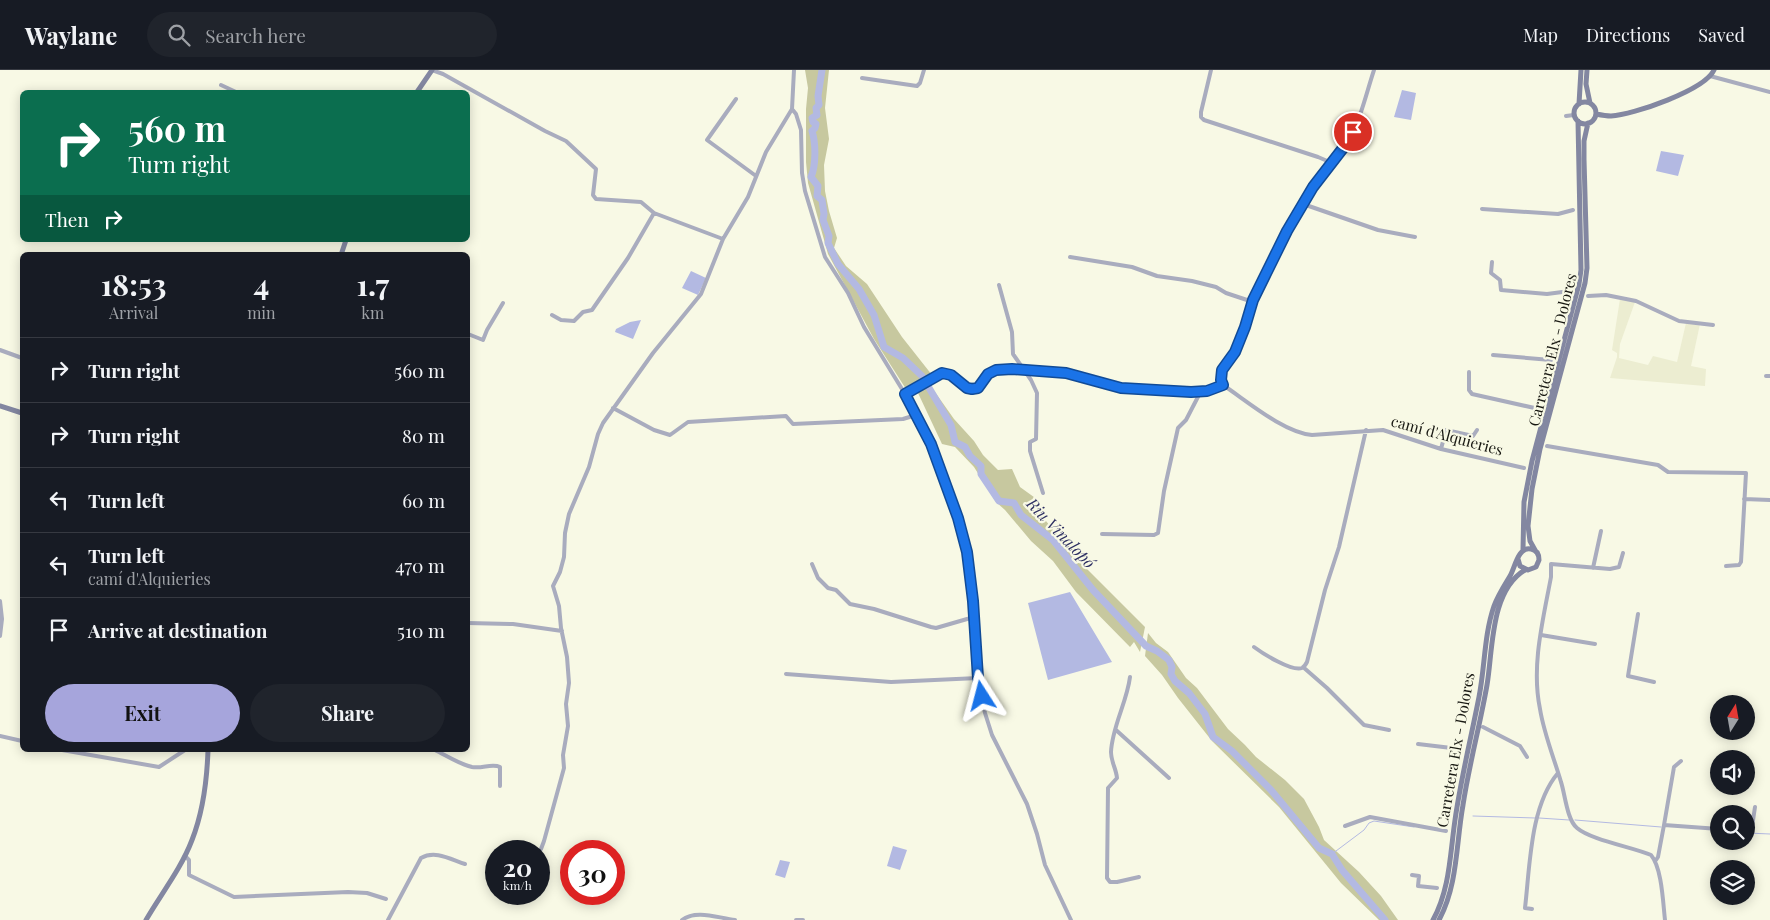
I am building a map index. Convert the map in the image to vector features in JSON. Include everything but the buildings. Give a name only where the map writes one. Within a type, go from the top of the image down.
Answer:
[{"type":"main road","points":[[418,90],[432,70]]},
{"type":"main road","points":[[1579,104],[1581,70]]},
{"type":"main road","points":[[1587,70],[1586,84],[1590,103],[1595,109],[1596,114],[1593,120],[1588,123],[1578,121],[1574,115],[1574,110],[1579,104],[1584,102],[1590,103]]},
{"type":"main road","points":[[1596,114],[1612,116],[1650,107],[1693,87],[1710,76],[1714,70]]},
{"type":"main road","name":"Carretera Elx - Dolores","points":[[1523,550],[1524,502],[1532,461],[1582,270],[1578,121]]},
{"type":"main road","name":"Carretera Elx - Dolores","points":[[1535,550],[1530,541],[1528,526],[1532,489],[1542,441],[1585,283],[1587,268],[1584,141],[1588,123]]},
{"type":"main road","points":[[0,406],[20,412]]},
{"type":"main road","points":[[1527,548],[1535,550],[1539,557],[1539,563],[1531,570],[1525,570],[1520,566],[1519,555],[1527,548]]},
{"type":"main road","name":"Carretera Elx - Dolores","points":[[1433,920],[1446,885],[1458,801],[1482,680],[1491,616],[1499,594],[1514,570],[1518,559]]},
{"type":"main road","name":"Carretera Elx - Dolores","points":[[1439,920],[1449,896],[1454,876],[1465,790],[1485,694],[1496,616],[1510,586],[1525,570]]},
{"type":"main road","points":[[146,920],[192,840],[203,803],[208,752]]},
{"type":"street","points":[[432,70],[443,74],[566,141],[596,168],[593,196],[596,199],[642,202],[654,214],[723,239]]},
{"type":"street","points":[[544,840],[564,768],[563,755],[567,734],[566,704],[569,673],[559,606],[553,586],[560,572],[564,557],[567,523],[572,506],[593,454],[598,434],[613,408],[653,353],[701,294],[723,239],[748,197],[766,152],[792,109],[794,70]]},
{"type":"street","points":[[862,78],[917,86],[920,83],[924,70]]},
{"type":"street","points":[[1211,70],[1201,112],[1201,117],[1204,120],[1332,163]]},
{"type":"street","points":[[905,394],[942,373],[946,373],[967,388],[978,388],[988,374],[996,370],[1066,373],[1115,387],[1207,391],[1223,385],[1221,380],[1222,370],[1238,344],[1253,302],[1287,231],[1313,187],[1347,143],[1359,121],[1374,70]]},
{"type":"street","points":[[1710,76],[1770,92]]},
{"type":"street","points":[[221,85],[232,90]]},
{"type":"street","points":[[736,99],[707,140],[756,176]]},
{"type":"street","points":[[792,109],[796,114],[801,130],[802,174],[805,191],[825,257],[848,293],[864,327],[905,394],[931,444],[958,518],[967,552],[978,678],[985,713],[992,734],[1027,804],[1045,865],[1072,920]]},
{"type":"street","points":[[1566,116],[1574,115]]},
{"type":"street","points":[[1303,204],[1378,230],[1415,237]]},
{"type":"street","points":[[1482,209],[1558,214],[1573,210]]},
{"type":"street","points":[[552,315],[561,320],[574,321],[583,312],[592,310],[628,258],[654,214]]},
{"type":"street","points":[[1070,257],[1132,267],[1157,276],[1192,281],[1216,287],[1226,293],[1253,302]]},
{"type":"street","points":[[1492,262],[1491,273],[1500,280],[1501,290],[1547,294],[1570,291]]},
{"type":"street","points":[[999,285],[1012,332],[1013,354],[1032,380],[1037,394],[1036,438],[1030,442],[1030,452],[1043,493]]},
{"type":"street","points":[[1588,296],[1606,295],[1636,301],[1679,321],[1713,325]]},
{"type":"street","points":[[470,335],[483,340],[503,303]]},
{"type":"street","points":[[0,350],[20,357]]},
{"type":"street","points":[[1492,355],[1551,360]]},
{"type":"street","points":[[1469,372],[1469,390],[1472,394],[1538,409]]},
{"type":"street","name":"camí d'Alquieries","points":[[1223,385],[1271,418],[1293,431],[1303,434],[1383,430],[1441,449],[1524,468]]},
{"type":"street","points":[[1102,534],[1154,535],[1158,533],[1164,491],[1178,428],[1186,420],[1202,391]]},
{"type":"street","points":[[613,408],[654,430],[670,435],[688,422],[724,419],[786,416],[792,424],[903,419],[916,415]]},
{"type":"street","points":[[1303,668],[1307,662],[1325,590],[1339,547],[1366,430]]},
{"type":"street","points":[[1441,449],[1446,430],[1473,436],[1477,430]]},
{"type":"street","points":[[1546,446],[1658,465],[1668,472],[1746,473],[1741,562],[1739,565],[1726,566]]},
{"type":"street","points":[[1744,499],[1770,500]]},
{"type":"street","points":[[1593,568],[1602,531]]},
{"type":"street","points":[[1623,553],[1619,567],[1610,569],[1551,564],[1551,577],[1537,666],[1539,708],[1571,820],[1578,830],[1589,835],[1652,855],[1656,860],[1665,920]]},
{"type":"street","points":[[812,564],[818,578],[828,588],[836,590],[850,604],[874,609],[936,628],[974,618]]},
{"type":"street","points":[[0,601],[2,619],[0,636]]},
{"type":"street","points":[[1638,614],[1628,676],[1654,682]]},
{"type":"street","points":[[470,623],[513,624],[562,631]]},
{"type":"street","points":[[1541,635],[1595,644]]},
{"type":"street","points":[[1254,647],[1272,659],[1303,668],[1364,724],[1389,730]]},
{"type":"street","points":[[786,674],[891,682],[978,678]]},
{"type":"street","points":[[1130,677],[1111,750],[1111,762],[1116,769],[1117,778],[1108,788],[1107,878],[1110,882],[1117,882],[1139,877]]},
{"type":"street","points":[[1483,727],[1520,746],[1526,757]]},
{"type":"street","points":[[1116,730],[1169,778]]},
{"type":"street","points":[[0,736],[20,741]]},
{"type":"street","points":[[1418,744],[1460,749]]},
{"type":"street","points":[[73,752],[159,767],[183,752]]},
{"type":"street","points":[[439,752],[474,768],[495,765],[500,767],[500,786]]},
{"type":"street","points":[[1656,860],[1674,767],[1681,761]]},
{"type":"street","points":[[1532,909],[1525,908],[1538,819],[1543,798],[1552,780],[1558,773]]},
{"type":"street","points":[[1344,826],[1370,817],[1446,831]]},
{"type":"street","points":[[1664,825],[1710,828]]},
{"type":"street","points":[[388,920],[421,858],[434,854],[465,864]]},
{"type":"street","points":[[184,856],[189,860],[189,875],[234,897],[367,892],[386,900]]},
{"type":"street","points":[[1412,875],[1419,876],[1418,886],[1437,888]]},
{"type":"street","points":[[682,920],[687,916],[699,914],[734,920]]},
{"type":"street","points":[[796,920],[803,920]]},
{"type":"shaded area","points":[[805,70],[829,70],[825,108],[829,139],[824,165],[825,191],[837,238],[834,248],[846,266],[867,284],[902,337],[932,375],[906,389],[874,339],[828,254],[808,183],[806,109],[808,88]]},
{"type":"shaded area","points":[[1620,299],[1635,302],[1620,344],[1619,358],[1648,365],[1653,356],[1677,362],[1686,323],[1700,324],[1691,366],[1706,369],[1705,386],[1610,378],[1617,357],[1617,353],[1612,350]]},
{"type":"shaded area","points":[[930,385],[983,455],[998,470],[1012,469],[1020,487],[1038,500],[1042,516],[1074,556],[1145,627],[1140,652],[1134,642],[1130,647],[1076,592],[1053,561],[1031,541],[996,502],[974,467],[955,447],[942,444],[918,393]]},
{"type":"shaded area","points":[[1148,633],[1156,643],[1168,652],[1186,678],[1197,688],[1228,729],[1256,757],[1285,780],[1304,799],[1324,840],[1359,872],[1381,896],[1398,920],[1379,920],[1341,883],[1279,807],[1212,741],[1162,675],[1145,656]]},
{"type":"water","points":[[1402,90],[1416,93],[1411,120],[1394,117]]},
{"type":"water","points":[[1661,151],[1684,155],[1678,176],[1656,171]]},
{"type":"water","points":[[691,271],[706,278],[698,295],[682,288]]},
{"type":"water","points":[[641,320],[633,339],[615,332],[616,329],[630,322]]},
{"type":"water","points":[[1070,592],[1112,662],[1048,680],[1028,603]]},
{"type":"water","points":[[893,846],[907,850],[900,870],[887,866]]},
{"type":"water","points":[[780,860],[790,862],[785,878],[775,875]]},
{"type":"waterway","name":"Riu Vinalopó","points":[[822,70],[818,96],[819,105],[816,108],[817,115],[812,118],[816,124],[812,131],[815,154],[811,177],[818,186],[817,196],[822,200],[823,220],[829,236],[828,243],[838,264],[859,289],[874,315],[884,347],[903,358],[922,376],[951,425],[955,442],[965,447],[970,456],[981,466],[981,474],[999,501],[1014,503],[1021,515],[1053,540],[1093,590],[1146,646],[1169,660],[1172,667],[1171,674],[1205,714],[1213,737],[1232,751],[1271,790],[1319,848],[1332,854],[1342,870],[1385,920]]},
{"type":"waterway","points":[[1473,816],[1535,818]]},
{"type":"waterway","points":[[1539,818],[1569,820]]},
{"type":"waterway","points":[[1575,820],[1661,827]]},
{"type":"waterway","points":[[1332,854],[1364,830],[1369,823],[1374,821],[1414,827]]},
{"type":"waterway","points":[[1755,833],[1770,834]]},
{"type":"route","points":[[982,696],[978,678],[973,601],[967,552],[958,518],[931,444],[905,394],[942,373],[951,375],[967,388],[972,389],[978,388],[988,374],[996,370],[1012,369],[1066,373],[1121,388],[1191,392],[1207,391],[1223,385],[1221,380],[1222,370],[1235,352],[1253,300],[1287,231],[1313,187],[1347,143],[1353,132]]}]
